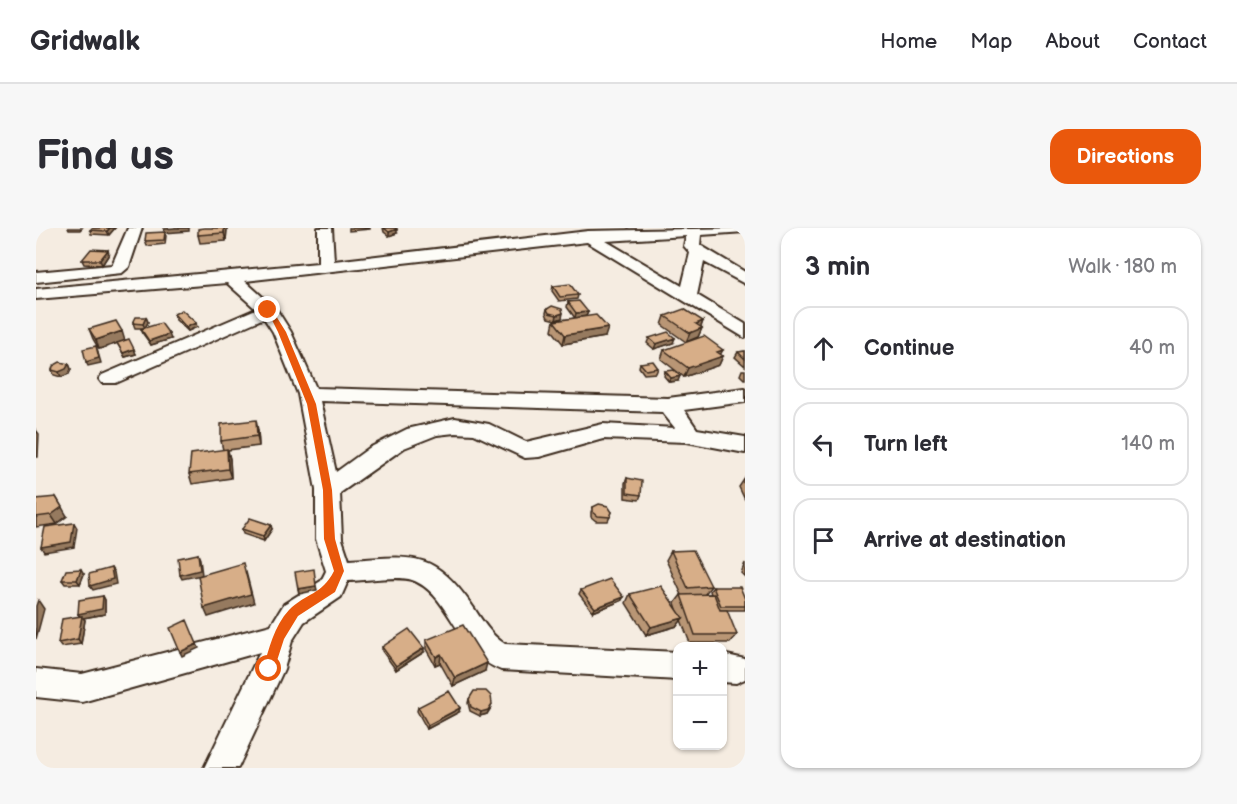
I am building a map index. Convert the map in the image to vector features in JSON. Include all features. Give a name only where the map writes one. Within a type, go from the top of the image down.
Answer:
[{"type":"street","points":[[36,277],[116,270],[121,267],[135,228]]},
{"type":"street","points":[[325,228],[326,267]]},
{"type":"street","points":[[36,294],[231,278],[438,254],[584,232],[745,228]]},
{"type":"street","points":[[693,230],[692,246],[698,252],[745,279]]},
{"type":"street","points":[[584,232],[745,332]]},
{"type":"street","points":[[438,254],[437,241],[443,238]]},
{"type":"street","points":[[688,296],[698,252]]},
{"type":"street","points":[[221,768],[269,669],[279,637],[294,613],[331,589],[339,571],[329,539],[328,490],[308,394],[282,332],[268,310],[231,278]]},
{"type":"street","points":[[109,379],[268,310]]},
{"type":"street","points":[[308,394],[668,405],[745,395]]},
{"type":"street","points":[[668,405],[685,425],[687,435]]},
{"type":"street","points":[[328,490],[374,454],[412,436],[446,426],[475,428],[527,450],[593,433],[687,435],[745,445]]},
{"type":"street","points":[[339,571],[414,568],[422,571],[445,588],[488,649],[501,657],[673,666]]},
{"type":"street","points":[[36,683],[82,688],[264,638],[279,637]]},
{"type":"building","points":[[110,228],[107,231],[90,230]]},
{"type":"building","points":[[224,228],[224,233],[198,235],[198,229]]},
{"type":"building","points":[[384,228],[396,228],[397,229],[389,232]]},
{"type":"building","points":[[165,232],[164,240],[145,241],[146,233]]},
{"type":"building","points":[[91,249],[108,250],[100,260],[82,260]]},
{"type":"building","points":[[570,284],[578,295],[560,297],[553,286]]},
{"type":"building","points":[[579,301],[588,312],[576,313],[568,302]]},
{"type":"building","points":[[552,306],[562,309],[563,313],[557,315],[549,313],[547,309]]},
{"type":"building","points":[[684,309],[703,321],[696,324],[702,328],[690,333],[665,316]]},
{"type":"building","points":[[182,310],[196,323],[186,327],[174,314]]},
{"type":"building","points":[[596,315],[608,328],[565,335],[554,321]]},
{"type":"building","points":[[136,317],[146,317],[143,324],[133,323]]},
{"type":"building","points":[[116,321],[122,331],[96,340],[89,329]]},
{"type":"building","points":[[161,323],[169,334],[149,341],[141,329]]},
{"type":"building","points":[[668,332],[675,338],[656,344],[649,338]]},
{"type":"building","points":[[704,336],[723,350],[717,352],[723,356],[688,368],[664,350]]},
{"type":"building","points":[[129,339],[134,349],[123,353],[117,343]]},
{"type":"building","points":[[96,346],[99,358],[86,362],[83,349]]},
{"type":"building","points":[[745,351],[745,359],[738,352]]},
{"type":"building","points":[[653,361],[658,368],[646,370],[640,363]]},
{"type":"building","points":[[60,362],[69,364],[66,369],[59,372],[52,370],[53,366]]},
{"type":"building","points":[[674,370],[680,376],[671,378],[665,371]]},
{"type":"building","points":[[256,420],[257,436],[221,441],[221,424]]},
{"type":"building","points":[[227,449],[228,469],[189,474],[191,454]]},
{"type":"building","points":[[627,478],[642,481],[641,495],[627,493]]},
{"type":"building","points":[[56,497],[62,507],[51,515],[36,517],[36,499]]},
{"type":"building","points":[[599,504],[608,506],[612,512],[610,517],[598,516],[593,512],[593,507]]},
{"type":"building","points":[[250,518],[271,525],[263,536],[242,529]]},
{"type":"building","points":[[74,523],[71,542],[41,547],[45,527]]},
{"type":"building","points":[[693,550],[711,586],[688,588],[671,551]]},
{"type":"building","points":[[198,554],[200,570],[180,575],[178,558]]},
{"type":"building","points":[[243,563],[251,594],[204,608],[198,576]]},
{"type":"building","points":[[111,568],[113,579],[90,586],[89,574]]},
{"type":"building","points":[[81,569],[77,580],[62,580],[66,570]]},
{"type":"building","points":[[314,569],[316,586],[298,589],[295,572]]},
{"type":"building","points":[[610,579],[624,597],[595,608],[581,590]]},
{"type":"building","points":[[661,586],[683,618],[651,627],[630,594]]},
{"type":"building","points":[[713,587],[740,587],[745,606],[721,606]]},
{"type":"building","points":[[714,594],[720,610],[727,610],[737,635],[695,635],[681,595]]},
{"type":"building","points":[[103,596],[102,609],[78,614],[79,600]]},
{"type":"building","points":[[82,616],[78,639],[58,643],[62,619]]},
{"type":"building","points":[[187,620],[197,644],[180,652],[170,628]]},
{"type":"building","points":[[463,625],[487,663],[455,678],[441,654],[436,657],[426,640]]},
{"type":"building","points":[[409,629],[424,648],[396,666],[382,647]]},
{"type":"building","points":[[449,691],[460,708],[428,725],[418,707]]},
{"type":"building","points":[[474,691],[486,691],[491,696],[492,704],[488,710],[481,712],[471,707],[469,699]]},
{"type":"route","points":[[268,310],[282,332],[311,404],[328,490],[329,539],[339,571],[331,589],[294,613],[279,637],[269,669]]}]
